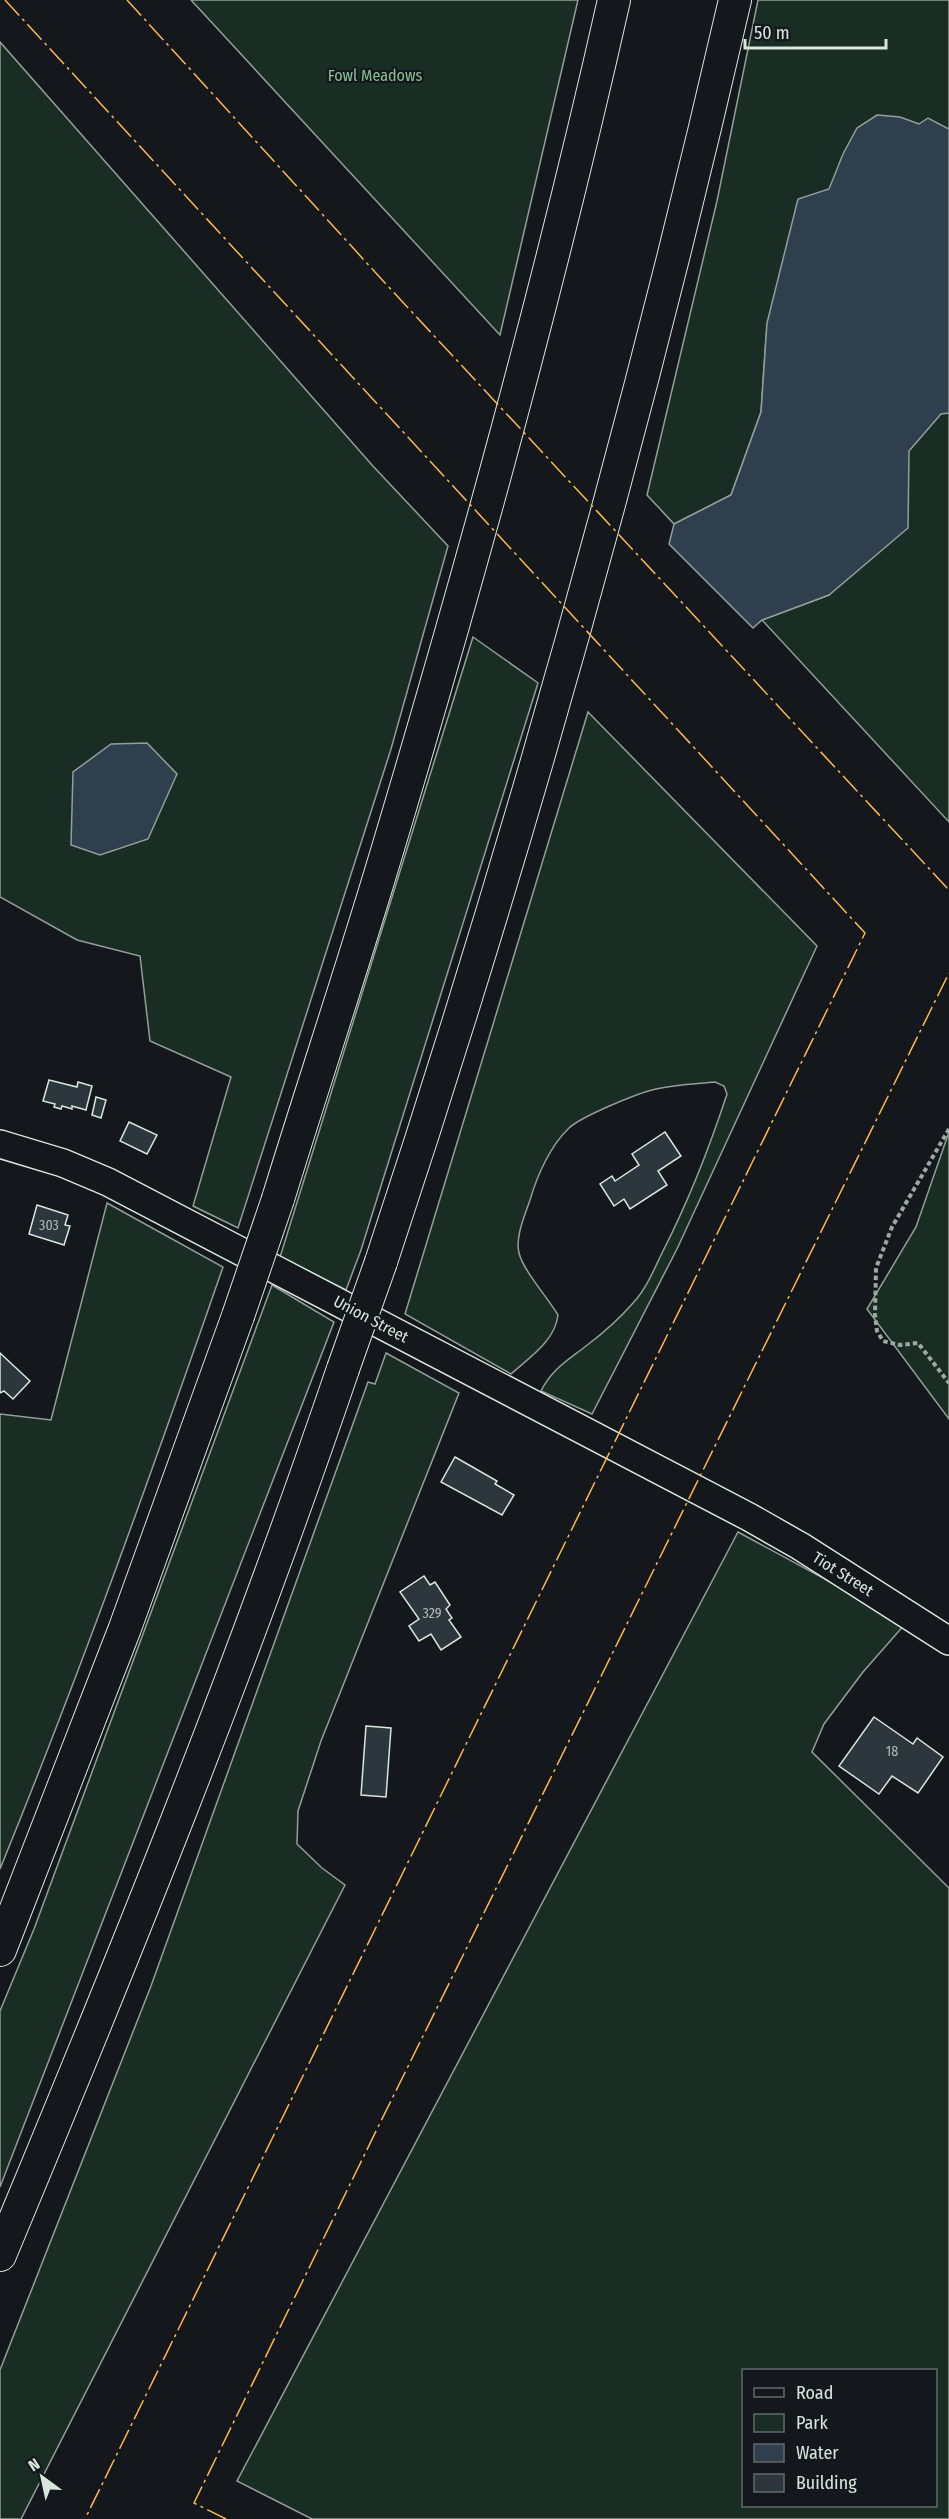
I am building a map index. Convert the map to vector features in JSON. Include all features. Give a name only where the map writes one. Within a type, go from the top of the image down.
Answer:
[{"type":"highway","points":[[0,1950],[100,1695],[238,1316],[278,1199],[372,904],[461,599],[546,280],[614,0]]},
{"type":"highway","points":[[0,2255],[94,2030],[186,1798],[269,1577],[381,1262],[471,980],[575,627],[644,377],[735,0]]},
{"type":"main road","name":"Union Street","points":[[0,1144],[71,1166],[126,1190],[735,1510]]},
{"type":"main road","name":"Tiot Street","points":[[735,1510],[800,1546],[949,1641]]},
{"type":"path","points":[[949,1129],[892,1227],[876,1268],[874,1287],[877,1331],[883,1341],[900,1345],[918,1343],[949,1383]]},
{"type":"green space","name":"Fowl Meadows","points":[[191,0],[578,0],[500,335]]},
{"type":"green space","points":[[758,0],[949,0],[949,822],[762,620],[829,595],[767,323],[761,412],[731,495],[674,524],[647,495],[717,201]]},
{"type":"green space","points":[[0,42],[372,465],[448,546],[391,749],[238,1228],[193,1206],[231,1077],[150,1041],[140,956],[77,940],[0,897]]},
{"type":"green space","points":[[473,637],[538,683],[361,1250],[346,1290],[280,1257]]},
{"type":"green space","points":[[588,712],[817,946],[677,1249],[592,1414],[541,1391],[555,1371],[617,1320],[646,1285],[681,1213],[706,1154],[727,1094],[724,1086],[715,1082],[670,1086],[648,1091],[586,1117],[569,1128],[556,1143],[536,1181],[521,1226],[518,1247],[525,1267],[558,1315],[547,1341],[511,1374],[405,1314]]},
{"type":"green space","points":[[949,1132],[949,1419],[867,1309],[916,1227]]},
{"type":"green space","points":[[107,1203],[223,1267],[116,1570],[0,1869],[0,1414],[51,1420]]},
{"type":"green space","points":[[272,1285],[334,1322],[0,2187],[0,2011],[34,1929]]},
{"type":"green space","points":[[386,1353],[459,1393],[321,1741],[298,1811],[297,1844],[322,1868],[345,1885],[21,2519],[0,2519],[0,2370],[151,1986],[368,1382],[375,1384]]},
{"type":"green space","points":[[738,1532],[906,1623],[863,1672],[824,1724],[812,1752],[949,1888],[949,2519],[312,2519],[237,2481]]},
{"type":"water","points":[[877,115],[900,117],[919,124],[928,118],[949,129],[949,413],[941,414],[909,451],[908,528],[829,595],[762,620],[753,628],[669,544],[674,524],[731,495],[761,412],[767,323],[798,199],[829,189],[843,154],[857,128]]},
{"type":"water","points":[[147,743],[177,774],[148,839],[100,855],[71,845],[73,772],[111,744]]},
{"type":"building","points":[[49,1080],[77,1087],[78,1082],[92,1086],[86,1110],[72,1106],[72,1109],[62,1106],[61,1109],[54,1107],[55,1104],[43,1101]]},
{"type":"building","points":[[96,1097],[106,1100],[101,1118],[92,1115]]},
{"type":"building","points":[[129,1122],[157,1135],[147,1154],[120,1141]]},
{"type":"building","points":[[665,1132],[681,1156],[658,1171],[667,1185],[630,1209],[624,1199],[614,1206],[600,1184],[612,1176],[615,1181],[639,1165],[632,1154]]},
{"type":"building","points":[[37,1205],[68,1215],[65,1225],[70,1226],[64,1245],[29,1234]]},
{"type":"building","points":[[0,1353],[30,1381],[13,1399],[4,1391],[0,1393]]},
{"type":"building","points":[[455,1457],[497,1481],[495,1484],[514,1495],[502,1515],[441,1482]]},
{"type":"building","points":[[424,1576],[430,1585],[435,1582],[450,1605],[446,1609],[452,1618],[449,1620],[461,1637],[441,1650],[431,1634],[419,1641],[409,1626],[419,1619],[400,1592]]},
{"type":"building","points":[[874,1717],[913,1744],[917,1738],[943,1757],[918,1793],[892,1776],[879,1794],[839,1766]]},
{"type":"building","points":[[366,1726],[391,1728],[386,1797],[361,1795]]},
{"type":"power","points":[[5,0],[865,933],[85,2519]]},
{"type":"power","points":[[127,0],[385,283],[949,890]]},
{"type":"power","points":[[226,2519],[194,2503],[949,973]]}]
